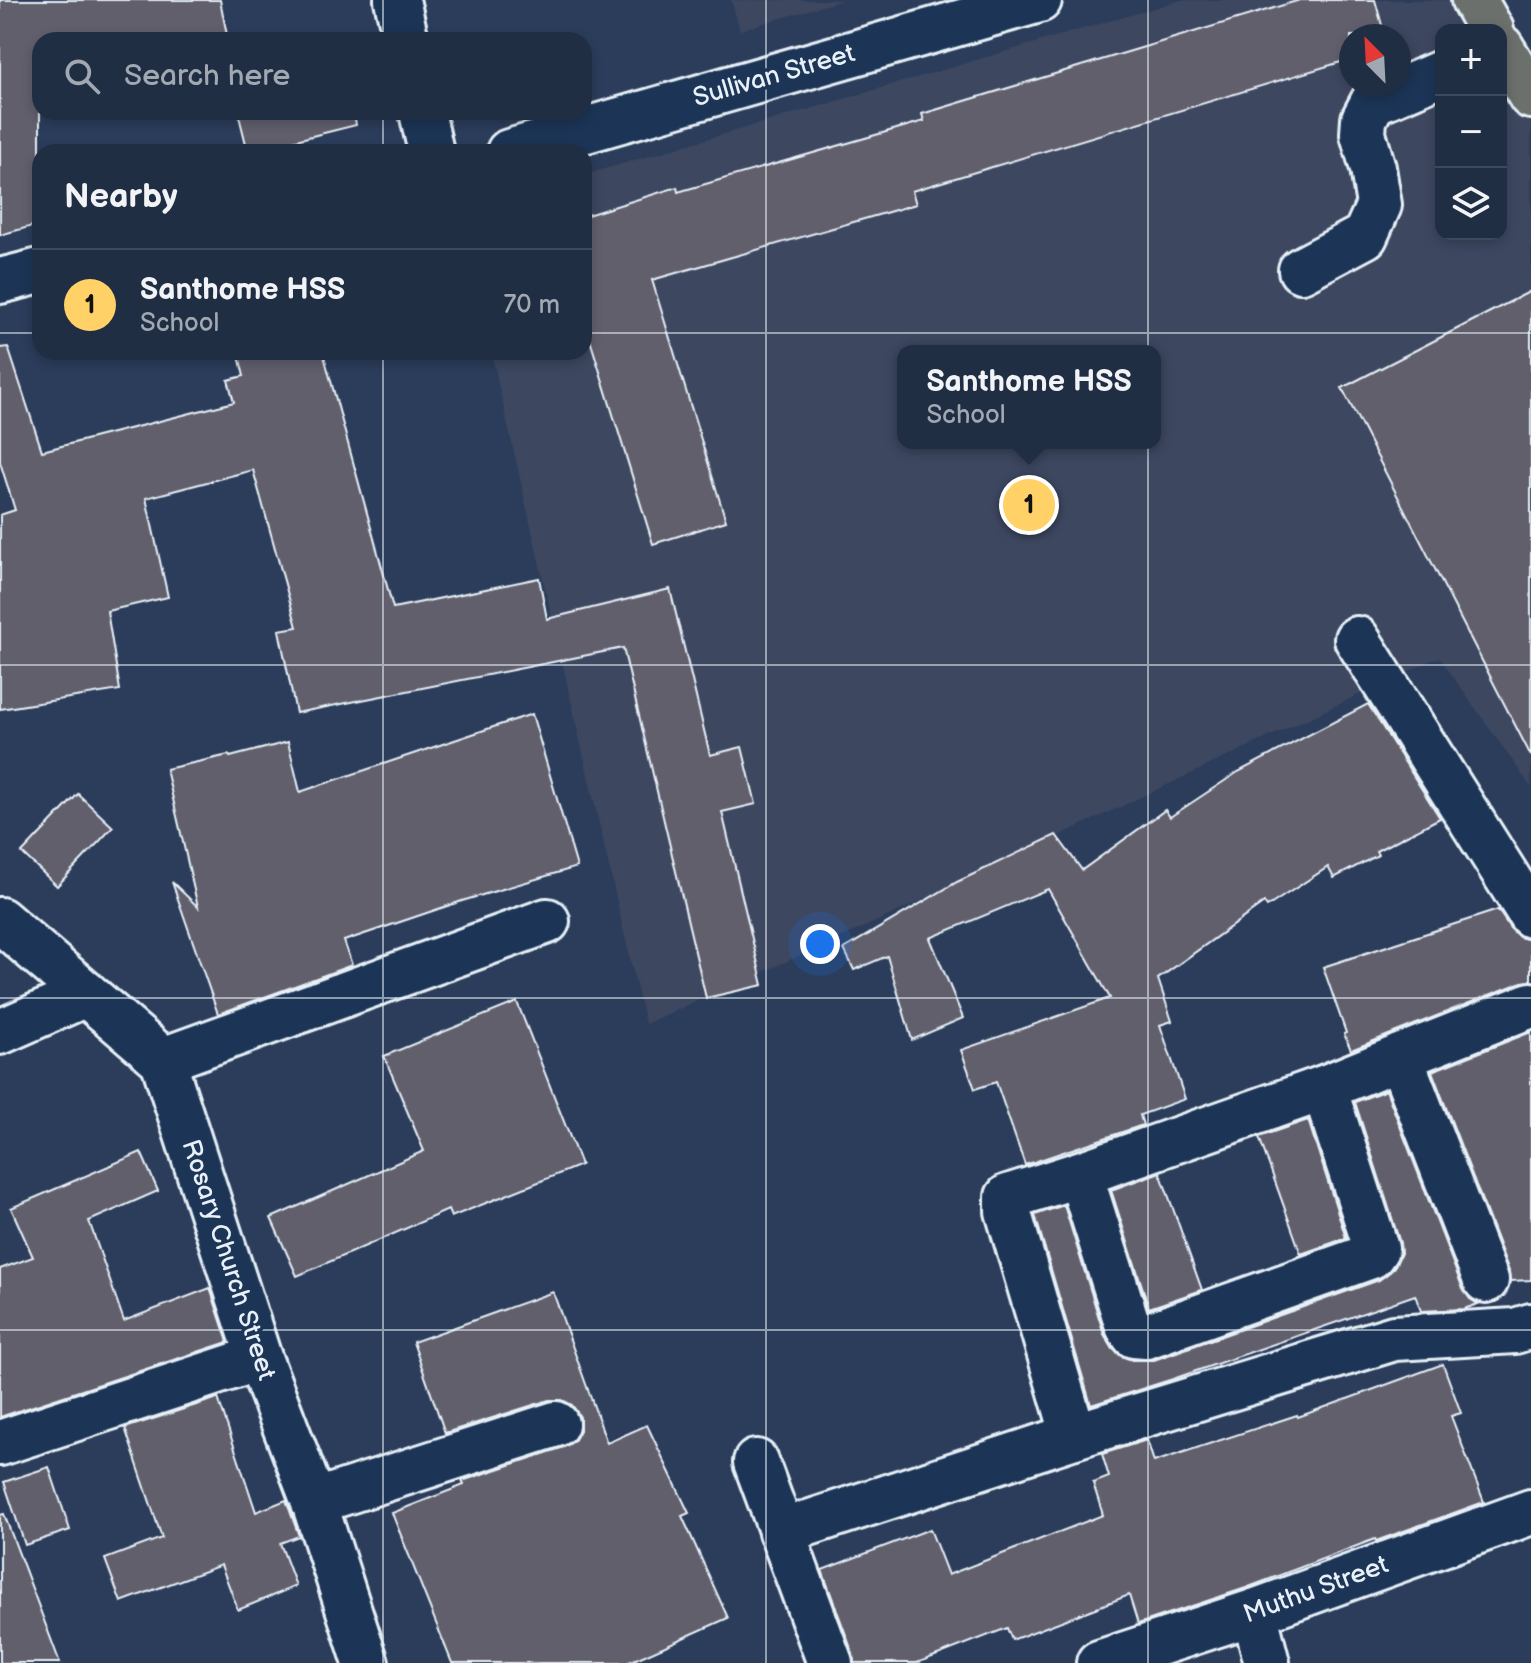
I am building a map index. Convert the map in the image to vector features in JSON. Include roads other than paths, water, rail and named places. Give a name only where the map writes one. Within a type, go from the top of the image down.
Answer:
[{"type":"main road","points":[[1474,0],[1488,24]]},
{"type":"main road","points":[[1507,57],[1531,96]]},
{"type":"street","points":[[397,0],[404,32]]},
{"type":"street","name":"Sullivan Street","points":[[537,144],[1039,0]]},
{"type":"street","points":[[1301,270],[1365,236],[1379,205],[1363,134],[1364,119],[1373,102],[1435,76]]},
{"type":"street","points":[[424,120],[429,144]]},
{"type":"street","points":[[0,281],[32,273]]},
{"type":"street","points":[[1357,639],[1531,915]]},
{"type":"street","points":[[0,920],[163,1060],[547,921]]},
{"type":"street","points":[[0,1032],[86,994]]},
{"type":"street","points":[[1074,1436],[1007,1204],[1008,1197],[1324,1088],[1531,1005]]},
{"type":"street","points":[[1400,1057],[1486,1280]]},
{"type":"street","name":"Rosary Church Street","points":[[163,1060],[259,1358],[314,1502],[366,1663]]},
{"type":"street","points":[[1080,1174],[1128,1326],[1134,1335],[1146,1336],[1374,1253],[1375,1245],[1324,1088]]},
{"type":"street","points":[[781,1532],[1074,1436],[1394,1338],[1515,1331],[1531,1326]]},
{"type":"street","points":[[0,1443],[259,1358]]},
{"type":"street","points":[[314,1502],[556,1424]]},
{"type":"street","points":[[756,1462],[830,1663]]},
{"type":"street","name":"Muthu Street","points":[[1099,1663],[1254,1612],[1531,1512]]},
{"type":"street","points":[[1254,1612],[1267,1663]]},
{"type":"place","name":"Santhome HSS","points":[[1029,505]]}]
